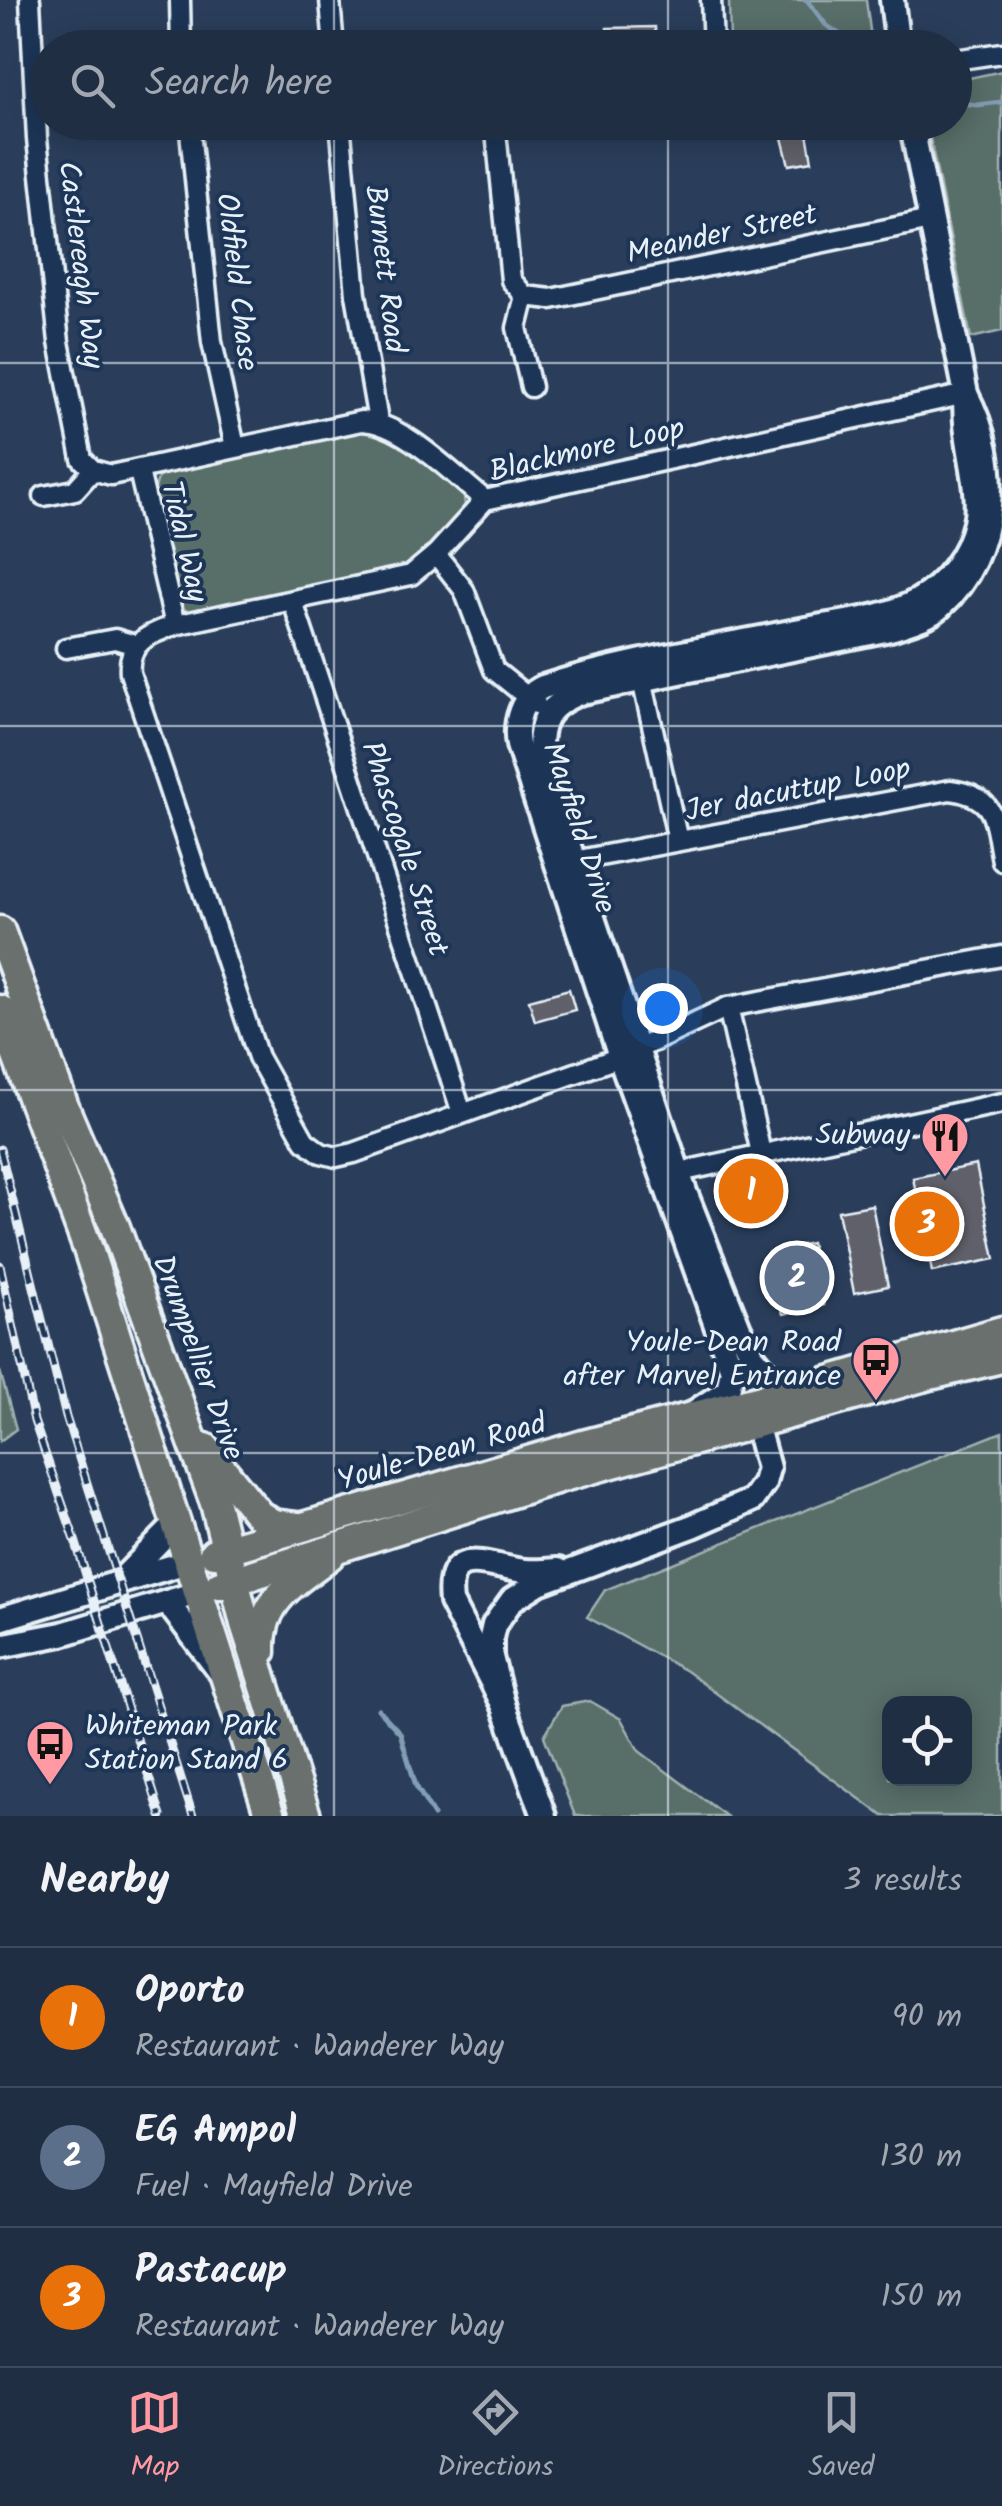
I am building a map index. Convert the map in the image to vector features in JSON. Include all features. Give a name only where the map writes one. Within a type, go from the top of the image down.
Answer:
[{"type":"main road","name":"Drumpellier Drive","points":[[0,931],[186,1423],[228,1548],[262,1678],[306,1816]]},
{"type":"main road","points":[[0,1010],[88,1249],[270,1816]]},
{"type":"main road","name":"Youle-Dean Road","points":[[190,1561],[659,1424],[1002,1332]]},
{"type":"main road","name":"Youle-Dean Road","points":[[200,1592],[559,1478],[1002,1358]]},
{"type":"main road","points":[[186,1423],[259,1515],[273,1524],[305,1528]]},
{"type":"main road","points":[[262,1678],[261,1629],[271,1605],[343,1544]]},
{"type":"street","name":"Castlereagh Way","points":[[30,0],[32,30]]},
{"type":"street","points":[[180,0],[181,30]]},
{"type":"street","points":[[330,0],[332,30]]},
{"type":"street","points":[[711,0],[713,30]]},
{"type":"street","points":[[892,0],[896,30]]},
{"type":"street","points":[[972,57],[1002,53]]},
{"type":"street","name":"Castlereagh Way","points":[[37,140],[58,342],[82,459],[94,470]]},
{"type":"street","name":"Oldfield Chase","points":[[191,140],[212,342],[235,447]]},
{"type":"street","name":"Burnett Road","points":[[342,140],[356,294],[378,422]]},
{"type":"street","points":[[498,140],[511,280],[525,296],[517,328],[530,387]]},
{"type":"street","name":"Mayfield Drive","points":[[659,1424],[718,1398],[728,1390],[732,1370],[566,862],[517,738],[519,714],[533,691],[553,684],[640,672],[896,611],[934,590],[951,572],[990,512],[963,418],[966,394],[914,140]]},
{"type":"street","name":"Meander Street","points":[[525,296],[551,299],[930,220]]},
{"type":"street","name":"Blackmore Loop","points":[[135,646],[147,635],[174,625],[411,575],[486,500],[966,394]]},
{"type":"street","points":[[44,496],[75,490],[94,470],[110,475],[138,471],[361,421],[378,422],[396,430],[486,500]]},
{"type":"street","name":"Tidal Way","points":[[138,471],[174,625]]},
{"type":"street","points":[[436,554],[464,590],[494,670],[549,713]]},
{"type":"street","name":"Phascogale Street","points":[[293,602],[462,1113]]},
{"type":"street","points":[[66,648],[115,639],[135,646],[128,659],[130,672],[258,1057],[304,1141],[321,1153],[336,1157],[462,1113],[629,1053],[728,1007],[1002,956]]},
{"type":"street","points":[[640,672],[678,841]]},
{"type":"street","name":"Mayfield Drive","points":[[566,862],[542,763],[538,740],[541,724],[560,702],[640,672]]},
{"type":"street","name":"Jer dacuttup Loop","points":[[566,862],[950,790],[966,792],[990,806],[1002,862]]},
{"type":"street","points":[[728,1007],[760,1153]]},
{"type":"street","points":[[670,1174],[1002,1102]]},
{"type":"street","name":"Mayfield Drive","points":[[670,1174],[752,1355],[768,1374],[803,1388]]},
{"type":"street","points":[[544,1816],[503,1704],[491,1656],[491,1638],[499,1617],[526,1590],[752,1500],[764,1483],[768,1468],[756,1424],[740,1415],[710,1413]]},
{"type":"street","points":[[120,1582],[178,1522]]},
{"type":"street","points":[[503,1704],[452,1602],[453,1574],[464,1563],[481,1560],[541,1572],[596,1563]]},
{"type":"street","points":[[0,1620],[190,1561]]},
{"type":"street","points":[[0,1646],[62,1634],[200,1592]]},
{"type":"street","points":[[167,1602],[228,1683]]},
{"type":"green space","points":[[729,0],[866,0],[870,30],[730,30]]},
{"type":"green space","points":[[1002,71],[1002,331],[971,338],[930,140],[972,140],[972,77]]},
{"type":"green space","points":[[371,425],[403,438],[463,489],[466,515],[420,565],[199,617],[187,613],[179,600],[154,492],[158,478],[172,469]]},
{"type":"green space","points":[[0,1371],[16,1429],[0,1441]]},
{"type":"green space","points":[[1002,1432],[1002,1816],[883,1816],[686,1671],[587,1617],[605,1590]]},
{"type":"green space","points":[[590,1701],[621,1719],[639,1751],[726,1816],[575,1816],[544,1736],[562,1706]]},
{"type":"building","points":[[655,27],[655,30],[607,30]]},
{"type":"building","points":[[783,140],[808,140],[812,161],[789,165]]},
{"type":"building","points":[[569,989],[575,1010],[535,1021],[529,1000]]},
{"type":"building","points":[[976,1165],[995,1259],[932,1272],[913,1178]]},
{"type":"building","points":[[771,1176],[777,1197],[729,1208],[725,1185]]},
{"type":"building","points":[[872,1205],[888,1286],[854,1293],[838,1211]]},
{"type":"building","points":[[811,1243],[824,1305],[783,1314],[769,1252]]},
{"type":"waterway","points":[[807,0],[833,30]]},
{"type":"waterway","points":[[972,104],[1002,102]]},
{"type":"waterway","points":[[378,1709],[400,1733],[416,1786],[434,1816]]},
{"type":"railway","points":[[0,1149],[66,1417],[193,1816]]},
{"type":"railway","points":[[0,1265],[34,1421],[161,1816]]},
{"type":"place","name":"Subway","points":[[945,1178]]},
{"type":"place","name":"Oporto","points":[[751,1191]]},
{"type":"place","name":"Pastacup","points":[[927,1224]]},
{"type":"place","name":"EG Ampol","points":[[797,1278]]},
{"type":"place","name":"Youle-Dean Road after Marvel Entrance","points":[[876,1402]]},
{"type":"place","name":"Whiteman Park Station Stand 6","points":[[50,1786]]}]
